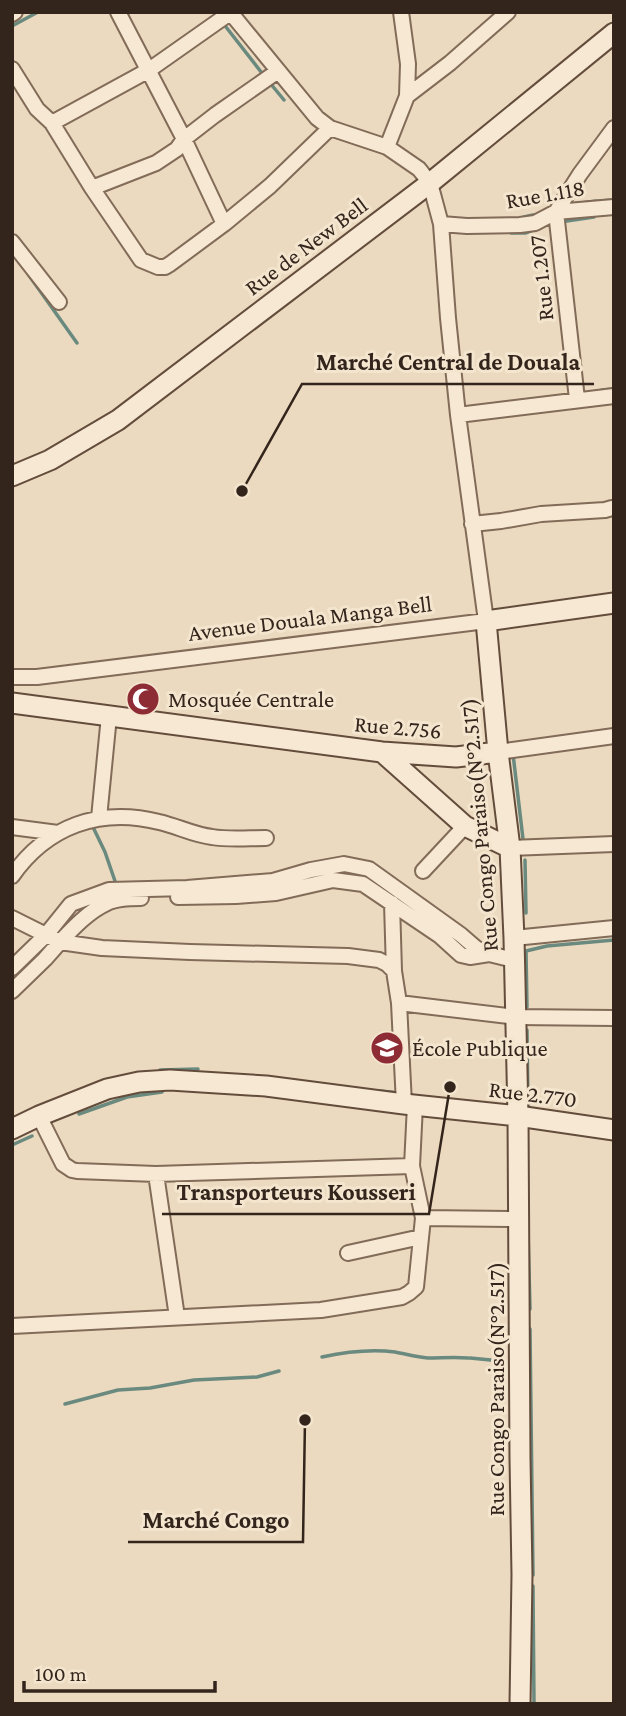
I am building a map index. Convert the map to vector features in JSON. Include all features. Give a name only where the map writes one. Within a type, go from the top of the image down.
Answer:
[{"type":"street","points":[[118,12],[184,139],[224,224]]},
{"type":"street","points":[[387,147],[407,96],[408,64],[401,12]]},
{"type":"street","points":[[407,96],[450,63],[508,12]]},
{"type":"street","points":[[52,123],[149,70],[230,13],[317,118],[330,128],[387,147],[419,169],[430,183]]},
{"type":"street","name":"Rue de New Bell","points":[[12,476],[61,454],[118,419],[430,183],[614,33]]},
{"type":"street","points":[[12,69],[37,109],[52,123],[141,260],[152,266],[165,267],[224,224],[270,186],[330,128]]},
{"type":"street","points":[[92,188],[156,163],[177,149],[184,139],[278,71]]},
{"type":"street","name":"Rue 1.207","points":[[577,399],[556,212],[614,128]]},
{"type":"street","name":"Rue Congo Paraiso(N°2.517)","points":[[430,183],[441,224],[458,415],[486,621],[510,848],[518,1116],[522,1575],[520,1704]]},
{"type":"street","name":"Rue 1.118","points":[[441,224],[520,225],[535,222],[556,212],[614,207]]},
{"type":"street","points":[[12,242],[59,302]]},
{"type":"street","points":[[458,415],[614,396]]},
{"type":"street","points":[[472,524],[541,514],[612,508]]},
{"type":"street","name":"Avenue Douala Manga Bell","points":[[12,677],[50,675],[614,603]]},
{"type":"street","name":"Rue 2.756","points":[[12,703],[382,752],[456,757],[614,736]]},
{"type":"street","points":[[99,818],[109,716]]},
{"type":"street","points":[[382,752],[466,826],[510,848],[614,844]]},
{"type":"street","points":[[12,876],[23,861],[58,834],[74,824],[99,818],[135,817],[159,821],[211,837],[266,838]]},
{"type":"street","points":[[423,871],[466,826]]},
{"type":"street","points":[[12,827],[58,834]]},
{"type":"street","points":[[12,968],[46,935],[71,904],[109,890],[187,888],[273,881],[344,863],[369,869],[476,948],[514,960]]},
{"type":"street","points":[[12,992],[77,924],[108,902],[130,898],[249,895],[333,880],[363,884],[440,936],[461,955],[471,957],[489,954]]},
{"type":"street","points":[[12,1326],[321,1310],[401,1297],[416,1287],[423,1218],[412,1166],[409,1104],[394,971],[392,903]]},
{"type":"street","points":[[12,918],[60,942],[102,948],[348,956],[379,960],[394,971]]},
{"type":"street","points":[[514,938],[614,928]]},
{"type":"street","points":[[399,1003],[516,1017],[614,1018]]},
{"type":"street","name":"Rue 2.770","points":[[12,1129],[107,1089],[138,1082],[170,1080],[266,1086],[614,1130]]},
{"type":"street","points":[[39,1116],[63,1164],[72,1170],[156,1174],[412,1166]]},
{"type":"street","points":[[156,1174],[177,1317]]},
{"type":"street","points":[[423,1218],[519,1219]]},
{"type":"street","points":[[348,1253],[421,1237]]},
{"type":"waterway","points":[[12,26],[38,12]]},
{"type":"waterway","points":[[226,27],[265,77]]},
{"type":"waterway","points":[[270,83],[284,100]]},
{"type":"waterway","points":[[599,201],[614,200]]},
{"type":"waterway","points":[[572,204],[597,201]]},
{"type":"waterway","points":[[524,217],[533,215]]},
{"type":"waterway","points":[[560,222],[594,217]]},
{"type":"waterway","points":[[511,233],[526,233],[536,229]]},
{"type":"waterway","points":[[28,274],[77,343]]},
{"type":"waterway","points":[[602,390],[614,389]]},
{"type":"waterway","points":[[513,754],[523,839]]},
{"type":"waterway","points":[[92,825],[116,884]]},
{"type":"waterway","points":[[525,860],[526,913]]},
{"type":"waterway","points":[[527,1007],[526,951],[547,946],[614,940]]},
{"type":"waterway","points":[[12,979],[51,941]]},
{"type":"waterway","points":[[527,1030],[528,1109]]},
{"type":"waterway","points":[[160,1070],[198,1069]]},
{"type":"waterway","points":[[380,1091],[400,1093]]},
{"type":"waterway","points":[[79,1114],[127,1097],[162,1092]]},
{"type":"waterway","points":[[12,1145],[32,1136]]},
{"type":"waterway","points":[[528,1232],[530,1309]]},
{"type":"waterway","points":[[530,1329],[533,1575]]},
{"type":"waterway","points":[[322,1357],[377,1351],[428,1358],[468,1358]]},
{"type":"waterway","points":[[470,1358],[501,1361]]},
{"type":"waterway","points":[[65,1404],[118,1390],[150,1388],[194,1380],[257,1377],[279,1371]]},
{"type":"waterway","points":[[533,1586],[534,1704]]},
{"type":"place","name":"Marché Central de Douala","points":[[242,491]]},
{"type":"place","name":"Mosquée Centrale","points":[[143,699]]},
{"type":"place","name":"École Publique","points":[[387,1048]]},
{"type":"place","name":"Transporteurs Kousseri","points":[[450,1087]]},
{"type":"place","name":"Marché Congo","points":[[305,1420]]}]
